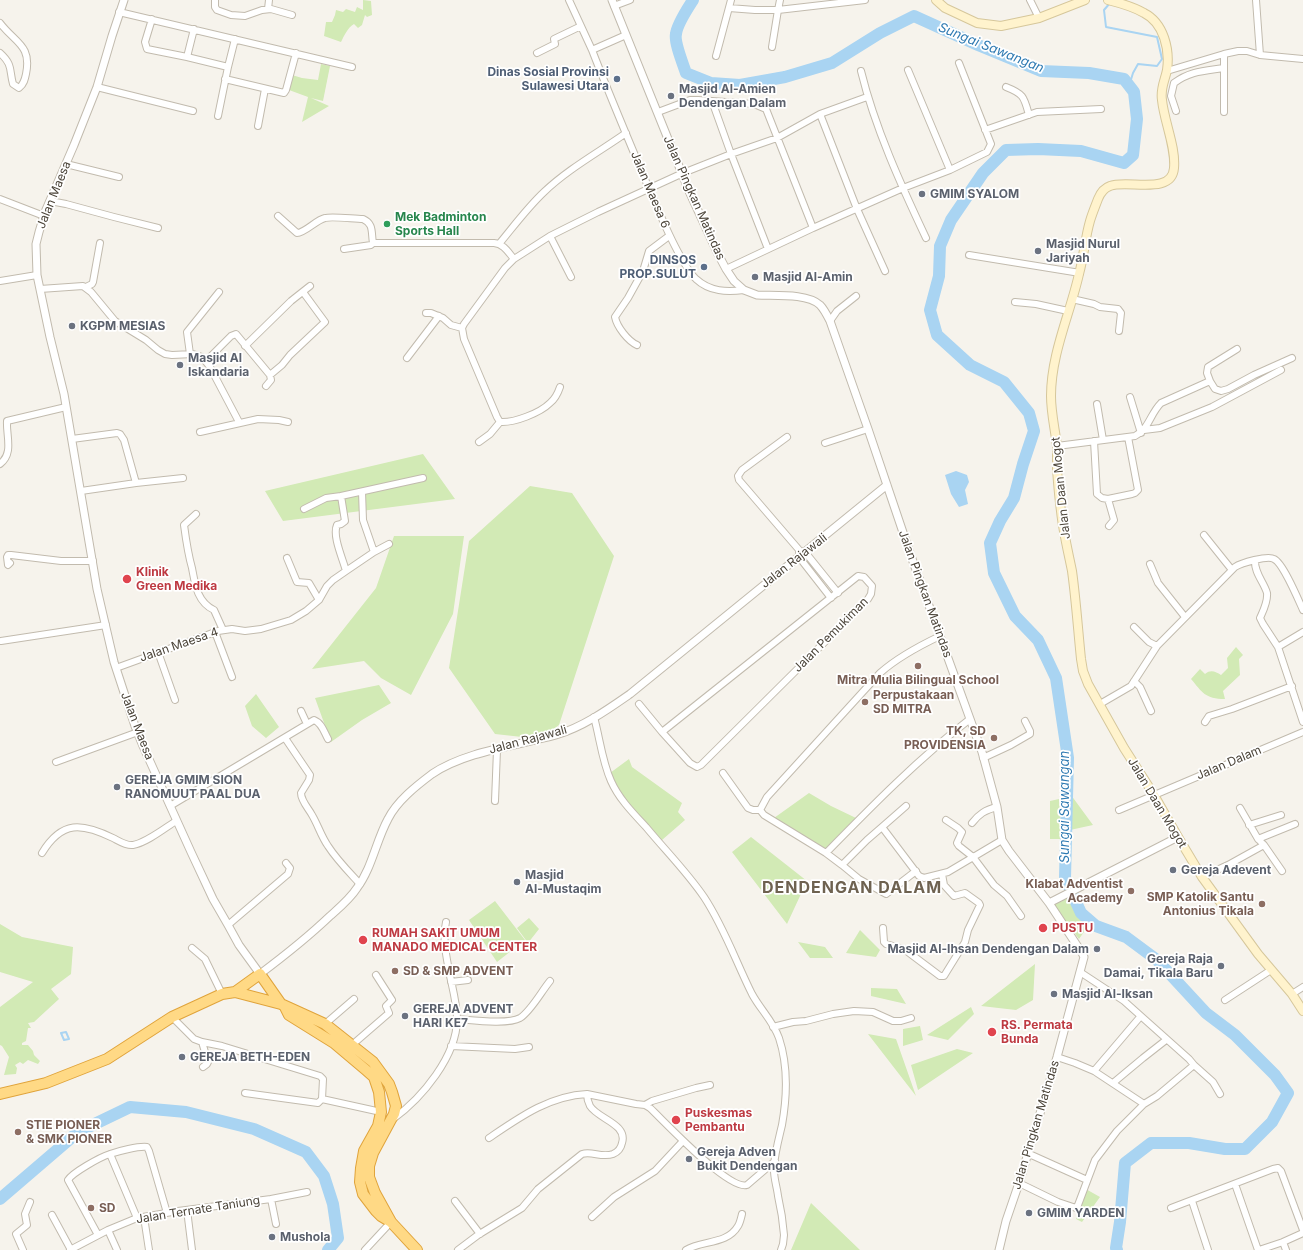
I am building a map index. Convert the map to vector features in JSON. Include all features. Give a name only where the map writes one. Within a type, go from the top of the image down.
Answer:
[{"type":"highway","points":[[236,992],[260,974]]},
{"type":"highway","name":"Jalan Maesa","points":[[260,974],[289,1015],[334,1043],[374,1077],[379,1092],[381,1112],[378,1126],[364,1151],[360,1168],[360,1182],[363,1194],[367,1200],[382,1216],[391,1222]]},
{"type":"highway","points":[[0,1094],[42,1084],[107,1059],[172,1017],[222,994],[236,992],[283,1006],[325,1024],[373,1062],[389,1084],[396,1106],[394,1114],[373,1153],[369,1166],[369,1177],[378,1200],[391,1222],[417,1250]]},
{"type":"main road","points":[[936,0],[945,8],[977,23],[990,26],[1001,26],[1039,18],[1082,1]]},
{"type":"main road","name":"Jalan Daan Mogot","points":[[1111,1],[1144,12],[1157,24],[1166,44],[1167,71],[1162,86],[1161,97],[1165,120],[1172,143],[1174,169],[1171,177],[1164,182],[1156,184],[1111,185],[1099,196],[1090,221],[1080,273],[1068,311],[1051,387],[1051,401],[1057,446],[1057,467],[1061,513],[1072,572],[1083,671],[1088,684],[1124,748],[1154,795],[1202,877],[1258,954],[1292,994],[1303,1011]]},
{"type":"street","name":"Jalan Maesa","points":[[124,0],[119,12],[97,87],[44,216],[36,244],[37,275],[66,407],[97,589],[116,668],[138,732],[176,821],[213,899],[239,945],[260,974]]},
{"type":"street","points":[[215,0],[215,7],[217,10],[231,15],[245,16],[268,9],[292,15]]},
{"type":"street","points":[[268,9],[269,0]]},
{"type":"street","name":"Jalan Maesa 6","points":[[569,0],[592,50],[669,236],[688,269],[694,278],[711,288],[728,292],[744,290]]},
{"type":"street","points":[[613,3],[630,0]]},
{"type":"street","points":[[716,56],[731,0]]},
{"type":"street","points":[[772,47],[780,0]]},
{"type":"street","points":[[729,8],[778,10],[865,0]]},
{"type":"street","points":[[1030,0],[1039,18]]},
{"type":"street","points":[[1256,0],[1260,55]]},
{"type":"street","name":"Jalan Pingkan Matindas","points":[[613,3],[706,230],[726,269],[734,281],[744,290],[757,295],[808,298],[818,303],[822,307],[830,321],[983,758],[997,807],[1002,840],[1005,846],[1050,903],[1084,957],[1057,1058],[1049,1074],[999,1250]]},
{"type":"street","points":[[119,12],[352,67]]},
{"type":"street","points":[[152,19],[145,42],[147,49],[228,67]]},
{"type":"street","points":[[0,23],[22,45],[27,58],[28,66],[25,78],[23,85],[19,88],[14,84],[10,65],[0,53]]},
{"type":"street","points":[[537,53],[555,44],[554,39],[581,26]]},
{"type":"street","points":[[188,57],[194,29]]},
{"type":"street","points":[[592,50],[626,35]]},
{"type":"street","points":[[218,116],[235,39]]},
{"type":"street","points":[[1167,71],[1238,51],[1247,51],[1260,55],[1303,59]]},
{"type":"street","points":[[226,79],[284,93],[296,54]]},
{"type":"street","points":[[1224,54],[1224,112]]},
{"type":"street","points":[[726,269],[813,228],[903,188],[950,170],[987,152],[991,144],[959,64]]},
{"type":"street","points":[[1176,111],[1171,96],[1174,83],[1183,76],[1196,72],[1224,68]]},
{"type":"street","points":[[908,70],[950,170]]},
{"type":"street","points":[[861,71],[867,98],[903,188],[926,238]]},
{"type":"street","points":[[97,87],[193,111]]},
{"type":"street","points":[[1006,87],[1018,92],[1022,96],[1025,100],[1029,115]]},
{"type":"street","points":[[258,126],[265,89]]},
{"type":"street","points":[[500,422],[464,339],[462,328],[505,268],[514,259],[550,236],[683,173],[777,138],[820,114],[867,98]]},
{"type":"street","points":[[658,112],[690,100],[741,102],[754,104],[766,109],[813,228]]},
{"type":"street","points":[[712,101],[768,249]]},
{"type":"street","points":[[985,130],[1037,112],[1101,109]]},
{"type":"street","points":[[820,114],[857,209],[885,271]]},
{"type":"street","points":[[499,244],[532,204],[545,192],[565,175],[626,133]]},
{"type":"street","points":[[66,164],[119,177]]},
{"type":"street","points":[[0,199],[44,216]]},
{"type":"street","points":[[50,201],[158,228]]},
{"type":"street","points":[[278,216],[297,233],[300,233],[325,218],[363,219],[368,221],[371,225],[373,243]]},
{"type":"street","points":[[550,236],[571,277]]},
{"type":"street","points":[[637,344],[629,339],[617,323],[615,317],[628,298],[643,271],[649,251],[669,236]]},
{"type":"street","points":[[86,287],[93,282],[100,242]]},
{"type":"street","points":[[344,249],[371,245],[373,243],[499,244],[514,259]]},
{"type":"street","points":[[969,255],[1080,273]]},
{"type":"street","points":[[0,281],[37,275]]},
{"type":"street","points":[[40,289],[80,285],[86,287],[115,321],[146,340],[158,350],[165,354],[190,354],[202,357],[214,372],[239,422]]},
{"type":"street","points":[[245,346],[291,301],[310,286]]},
{"type":"street","points":[[190,354],[187,332],[219,292]]},
{"type":"street","points":[[270,375],[324,323],[324,320],[303,292]]},
{"type":"street","points":[[830,321],[837,311],[856,296]]},
{"type":"street","points":[[1072,299],[1094,304],[1100,307],[1118,309],[1121,313],[1119,330]]},
{"type":"street","points":[[1015,302],[1036,304],[1068,311]]},
{"type":"street","points":[[426,313],[439,316],[454,326],[462,328]]},
{"type":"street","points":[[407,358],[439,316]]},
{"type":"street","points":[[206,361],[232,334],[234,334],[238,336],[270,375],[271,380],[266,386]]},
{"type":"street","points":[[1237,349],[1208,368],[1207,372],[1215,389],[1221,391],[1228,390],[1254,375],[1292,358]]},
{"type":"street","points":[[1057,446],[1128,437],[1142,431],[1160,428],[1212,407],[1281,370]]},
{"type":"street","points":[[1142,431],[1148,424],[1156,408],[1161,403],[1210,381]]},
{"type":"street","points":[[479,442],[494,430],[500,422],[510,421],[530,415],[544,408],[551,403],[560,387]]},
{"type":"street","points":[[1130,397],[1142,431]]},
{"type":"street","points":[[1097,404],[1103,440]]},
{"type":"street","points":[[0,464],[6,458],[9,451],[7,421],[66,407]]},
{"type":"street","points":[[200,432],[239,422],[258,419],[288,422]]},
{"type":"street","points":[[825,443],[868,429]]},
{"type":"street","points":[[72,439],[117,433],[120,434],[124,440],[136,483]]},
{"type":"street","points":[[787,437],[742,470],[738,476],[739,480],[801,553],[838,593]]},
{"type":"street","points":[[1094,441],[1097,494],[1102,498],[1108,499],[1132,494],[1138,490],[1128,437]]},
{"type":"street","points":[[80,491],[183,478]]},
{"type":"street","points":[[304,510],[326,498],[362,492],[423,478]]},
{"type":"street","name":"Jalan Rajawali","points":[[260,974],[319,927],[342,905],[360,884],[374,855],[388,818],[394,808],[414,788],[444,767],[474,755],[572,729],[630,694],[801,553],[887,485]]},
{"type":"street","points":[[362,492],[363,520],[374,552]]},
{"type":"street","points":[[341,496],[345,521],[337,525],[335,529],[346,571]]},
{"type":"street","points":[[1108,499],[1114,520],[1109,526]]},
{"type":"street","points":[[196,514],[184,526],[187,549],[195,585],[204,603],[214,611],[223,630]]},
{"type":"street","points":[[1204,535],[1232,570]]},
{"type":"street","name":"Jalan Maesa 4","points":[[116,668],[215,632],[232,628],[245,631],[261,629],[291,620],[306,611],[319,600],[327,586],[333,580],[374,552],[389,544]]},
{"type":"street","points":[[801,553],[831,598]]},
{"type":"street","points":[[10,563],[8,565],[8,555],[61,561],[93,561]]},
{"type":"street","points":[[287,558],[297,582],[310,583],[319,600]]},
{"type":"street","points":[[1100,704],[1129,688],[1157,646],[1232,570],[1241,564],[1271,558],[1276,560],[1287,576],[1303,610]]},
{"type":"street","points":[[1255,560],[1256,569],[1267,594],[1265,607],[1260,618],[1262,624],[1278,647],[1303,722]]},
{"type":"street","points":[[1150,564],[1158,583],[1185,617]]},
{"type":"street","name":"Jalan Pemukiman","points":[[858,576],[864,577],[872,586],[871,594],[868,598],[701,765],[697,767],[690,764],[662,732],[838,593],[858,576]]},
{"type":"street","points":[[1,641],[106,625]]},
{"type":"street","points":[[1134,627],[1149,642],[1157,646]]},
{"type":"street","points":[[215,632],[232,677]]},
{"type":"street","points":[[1278,647],[1303,632]]},
{"type":"street","points":[[760,810],[767,797],[880,673],[903,655],[940,636]]},
{"type":"street","points":[[158,652],[175,700]]},
{"type":"street","points":[[1134,681],[1140,687],[1152,711]]},
{"type":"street","points":[[1205,722],[1209,716],[1232,709],[1292,686]]},
{"type":"street","points":[[639,704],[662,732]]},
{"type":"street","points":[[301,711],[307,724]]},
{"type":"street","points":[[594,717],[605,764],[617,792],[633,813],[693,881],[704,897],[724,933],[755,1001],[770,1020],[778,1036],[785,1066],[782,1122],[774,1172],[784,1235],[783,1244],[780,1250]]},
{"type":"street","points":[[826,853],[910,770],[952,732],[970,719]]},
{"type":"street","points":[[170,806],[314,720],[322,726],[328,739]]},
{"type":"street","points":[[983,758],[1030,734],[1025,721]]},
{"type":"street","points":[[56,762],[138,732]]},
{"type":"street","name":"Jalan Dalam","points":[[1119,810],[1303,732]]},
{"type":"street","points":[[285,738],[310,775],[301,796],[316,820],[327,845],[336,858],[360,884]]},
{"type":"street","points":[[495,800],[497,750]]},
{"type":"street","points":[[723,773],[748,808],[760,810]]},
{"type":"street","points":[[842,865],[858,848],[906,806]]},
{"type":"street","points":[[972,823],[982,812],[997,807]]},
{"type":"street","points":[[1240,808],[1258,839],[1282,871]]},
{"type":"street","points":[[760,810],[764,815],[826,853],[859,879],[886,894],[916,872]]},
{"type":"street","points":[[1249,825],[1281,815]]},
{"type":"street","points":[[946,820],[961,830],[962,835],[958,841],[958,846],[973,857],[994,885],[1007,896],[1021,916]]},
{"type":"street","points":[[42,853],[57,834],[75,827],[89,827],[127,845],[133,845],[176,821]]},
{"type":"street","points":[[1258,839],[1295,824]]},
{"type":"street","points":[[882,827],[919,876],[924,878],[948,872],[1002,840]]},
{"type":"street","points":[[1050,903],[1178,837]]},
{"type":"street","points":[[1202,877],[1228,865],[1264,845]]},
{"type":"street","points":[[228,925],[288,874],[290,868],[286,863]]},
{"type":"street","points":[[883,928],[884,942],[886,944],[902,948],[940,976],[944,976],[965,942],[968,930],[980,905],[965,893],[954,896],[944,883],[942,874]]},
{"type":"street","points":[[378,1126],[385,1125],[410,1105],[431,1081],[442,1067],[455,1034],[457,1019],[444,930],[446,922]]},
{"type":"street","points":[[192,948],[205,959],[222,994]]},
{"type":"street","points":[[1225,1000],[1271,970]]},
{"type":"street","points":[[1080,972],[1114,994],[1140,1016],[1213,1082],[1220,1094]]},
{"type":"street","points":[[352,1046],[389,1013],[386,1006],[392,1000],[376,975]]},
{"type":"street","points":[[451,982],[468,980]]},
{"type":"street","points":[[457,1019],[492,1022],[519,1019],[550,981]]},
{"type":"street","points":[[1292,994],[1303,986]]},
{"type":"street","points":[[325,1024],[354,999]]},
{"type":"street","points":[[773,1026],[854,1011],[873,1012],[893,1022],[912,1018]]},
{"type":"street","points":[[1094,1071],[1140,1016]]},
{"type":"street","points":[[172,1017],[194,1039],[320,1076],[323,1079],[322,1099]]},
{"type":"street","points":[[1113,1083],[1166,1040]]},
{"type":"street","points":[[202,1042],[208,1062],[204,1067]]},
{"type":"street","points":[[451,1046],[515,1049],[529,1047]]},
{"type":"street","points":[[1057,1058],[1076,1063],[1094,1071],[1144,1104]]},
{"type":"street","points":[[1019,1183],[1058,1202],[1076,1208],[1092,1166],[1099,1153],[1117,1131],[1144,1104],[1157,1096],[1194,1065]]},
{"type":"street","points":[[645,1105],[652,1101],[710,1085]]},
{"type":"street","points":[[244,1093],[315,1103],[322,1099],[381,1112]]},
{"type":"street","points":[[489,1138],[520,1117],[546,1103],[558,1099],[587,1094],[645,1105],[721,1175],[742,1186],[747,1185],[775,1161]]},
{"type":"street","points":[[458,1250],[480,1234],[522,1208],[538,1189],[582,1154],[587,1153],[608,1156],[618,1151],[623,1141],[622,1132],[612,1122],[601,1116],[590,1107],[587,1100],[587,1094]]},
{"type":"street","points":[[592,1217],[614,1197],[655,1171],[683,1141]]},
{"type":"street","points":[[98,1235],[68,1180],[71,1176],[98,1159],[110,1154],[144,1147],[148,1148],[167,1213]]},
{"type":"street","points":[[1027,1153],[1087,1180]]},
{"type":"street","points":[[110,1154],[137,1218]]},
{"type":"street","points":[[1171,1208],[1273,1169],[1279,1168],[1303,1231],[1283,1242],[1259,1250],[1235,1184]]},
{"type":"street","name":"Jalan Ternate Taniung","points":[[70,1250],[108,1230],[137,1218],[271,1199],[307,1192]]},
{"type":"street","points":[[271,1199],[276,1224]]},
{"type":"street","points":[[455,1201],[480,1234]]},
{"type":"street","points":[[1192,1201],[1208,1250]]},
{"type":"street","points":[[23,1250],[16,1234],[27,1225],[25,1214],[30,1202]]},
{"type":"street","points":[[187,1210],[192,1250]]},
{"type":"street","points":[[686,1250],[723,1239],[733,1232],[738,1226],[742,1214]]},
{"type":"street","points":[[52,1215],[70,1250]]},
{"type":"street","points":[[144,1217],[149,1250]]},
{"type":"street","points":[[365,1250],[391,1222]]},
{"type":"street","points":[[108,1230],[117,1250]]},
{"type":"street","points":[[1283,1242],[1286,1250]]},
{"type":"green space","points":[[363,0],[371,1],[372,15],[367,17],[365,15],[362,25],[358,28],[354,24],[352,25],[346,32],[341,42],[324,36],[326,22],[332,22],[336,10],[343,12],[346,9],[355,12],[357,7],[363,10]]},
{"type":"green space","points":[[321,64],[330,66],[323,101],[311,98],[329,106],[302,122],[308,97],[289,90],[292,75],[318,80]]},
{"type":"green space","points":[[423,454],[455,499],[283,521],[265,491]]},
{"type":"green space","points":[[530,486],[572,493],[614,556],[559,725],[540,739],[495,734],[449,668],[469,541]]},
{"type":"green space","points":[[394,536],[464,536],[453,614],[411,695],[381,678],[364,661],[312,669],[376,588]]},
{"type":"green space","points":[[1236,647],[1243,655],[1239,659],[1240,675],[1223,691],[1225,699],[1218,699],[1208,696],[1198,688],[1191,679],[1200,669],[1205,674],[1211,671],[1221,675],[1228,668],[1227,658]]},
{"type":"green space","points":[[379,685],[391,703],[362,720],[331,742],[315,698]]},
{"type":"green space","points":[[256,694],[279,727],[266,738],[252,726],[245,706]]},
{"type":"green space","points":[[629,759],[632,767],[682,803],[678,812],[685,820],[662,840],[658,839],[618,792],[610,773]]},
{"type":"green space","points":[[809,793],[856,818],[825,850],[774,818]]},
{"type":"green space","points":[[1071,795],[1093,825],[1070,830]]},
{"type":"green space","points":[[1059,799],[1062,839],[1050,839],[1050,801]]},
{"type":"green space","points":[[751,837],[807,881],[787,924],[732,852]]},
{"type":"green space","points":[[1070,896],[1086,929],[1079,939],[1053,905]]},
{"type":"green space","points":[[495,901],[525,940],[497,962],[469,920]]},
{"type":"green space","points":[[529,918],[539,929],[528,943],[517,928]]},
{"type":"green space","points":[[0,924],[22,937],[73,947],[71,974],[51,989],[59,999],[34,1022],[28,1023],[31,1028],[28,1028],[26,1041],[22,1043],[22,1045],[28,1045],[40,1061],[38,1064],[28,1060],[23,1064],[20,1062],[15,1065],[17,1068],[16,1074],[4,1075],[9,1057],[0,1045],[0,1007],[33,982],[0,972]]},
{"type":"green space","points":[[860,930],[880,950],[876,957],[846,953]]},
{"type":"green space","points":[[798,942],[825,947],[833,958],[810,958]]},
{"type":"green space","points":[[1035,964],[1033,1000],[1016,1010],[981,1006]]},
{"type":"green space","points":[[871,988],[897,989],[906,1004],[871,996]]},
{"type":"green space","points":[[971,1007],[974,1014],[948,1040],[927,1035]]},
{"type":"green space","points":[[920,1026],[923,1040],[903,1046],[903,1029]]},
{"type":"green space","points":[[868,1034],[896,1039],[916,1096]]},
{"type":"green space","points":[[957,1049],[973,1053],[918,1090],[911,1065]]},
{"type":"green space","points":[[1084,1188],[1100,1197],[1082,1222],[1076,1219]]},
{"type":"green space","points":[[811,1203],[860,1250],[791,1250]]},
{"type":"water","points":[[956,471],[967,475],[969,482],[965,490],[968,504],[959,507],[951,494],[945,475]]},
{"type":"waterway","name":"Sungai Sawangan","points":[[693,0],[678,26],[676,42],[686,73],[711,83],[740,85],[785,77],[832,63],[880,33],[914,16],[1041,71],[1089,73],[1124,79],[1134,92],[1137,119],[1133,155],[1124,163],[1081,151],[1038,149],[1006,150],[983,173],[951,220],[940,246],[939,276],[930,310],[937,335],[970,365],[1004,382],[1029,413],[1034,431],[1014,498],[1000,521],[990,543],[994,573],[1015,616],[1038,640],[1056,678],[1068,758],[1065,878],[1081,913],[1096,926],[1126,937],[1157,960],[1206,1013],[1235,1035],[1275,1075],[1288,1093],[1272,1122],[1245,1149],[1225,1149],[1189,1143],[1151,1143],[1125,1163],[1117,1250]]},
{"type":"waterway","points":[[1110,3],[1104,10],[1106,27],[1157,37],[1162,59],[1157,66],[1138,64],[1133,73],[1129,86]]},
{"type":"waterway","points":[[66,1032],[69,1039],[64,1040],[61,1033],[66,1032]]},
{"type":"waterway","points":[[0,1199],[78,1132],[130,1107],[186,1112],[254,1129],[306,1152],[324,1176],[333,1204],[338,1238],[328,1250]]},
{"type":"place","name":"Dinas Sosial Provinsi Sulawesi Utara","points":[[617,79]]},
{"type":"place","name":"Masjid Al-Amien Dendengan Dalam","points":[[671,96]]},
{"type":"place","name":"GMIM SYALOM","points":[[922,194]]},
{"type":"place","name":"Mek Badminton Sports Hall","points":[[387,224]]},
{"type":"place","name":"Masjid Nurul Jariyah","points":[[1038,251]]},
{"type":"place","name":"DINSOS PROP.SULUT","points":[[704,267]]},
{"type":"place","name":"Masjid Al-Amin","points":[[755,277]]},
{"type":"place","name":"KGPM MESIAS","points":[[72,326]]},
{"type":"place","name":"Masjid Al Iskandaria","points":[[180,365]]},
{"type":"place","name":"Klinik Green Medika","points":[[127,579]]},
{"type":"place","name":"Mitra Mulia Bilingual School","points":[[918,666]]},
{"type":"place","name":"Perpustakaan SD MITRA","points":[[865,702]]},
{"type":"place","name":"TK, SD PROVIDENSIA","points":[[994,738]]},
{"type":"place","name":"GEREJA GMIM SION RANOMUUT PAAL DUA","points":[[117,787]]},
{"type":"place","name":"Gereja Adevent","points":[[1173,870]]},
{"type":"place","name":"Masjid Al-Mustaqim","points":[[517,882]]},
{"type":"place","name":"Klabat Adventist Academy","points":[[1131,891]]},
{"type":"place","name":"SMP Katolik Santu Antonius Tikala","points":[[1262,904]]},
{"type":"place","name":"PUSTU","points":[[1043,928]]},
{"type":"place","name":"RUMAH SAKIT UMUM MANADO MEDICAL CENTER","points":[[363,940]]},
{"type":"place","name":"Masjid Al-Ihsan Dendengan Dalam","points":[[1097,949]]},
{"type":"place","name":"Gereja Raja Damai, Tikala Baru","points":[[1221,966]]},
{"type":"place","name":"SD & SMP ADVENT","points":[[395,971]]},
{"type":"place","name":"Masjid Al-Iksan","points":[[1054,994]]},
{"type":"place","name":"GEREJA ADVENT HARI KE7","points":[[405,1016]]},
{"type":"place","name":"RS. Permata Bunda","points":[[992,1032]]},
{"type":"place","name":"GEREJA BETH-EDEN","points":[[182,1057]]},
{"type":"place","name":"Puskesmas Pembantu","points":[[676,1120]]},
{"type":"place","name":"STIE PIONER & SMK PIONER","points":[[18,1132]]},
{"type":"place","name":"Gereja Adven Bukit Dendengan","points":[[689,1159]]},
{"type":"place","name":"SD","points":[[91,1208]]},
{"type":"place","name":"GMIM YARDEN","points":[[1029,1213]]},
{"type":"place","name":"Mushola","points":[[272,1237]]},
{"type":"district","name":"DENDENGAN DALAM","points":[[852,888]]}]
